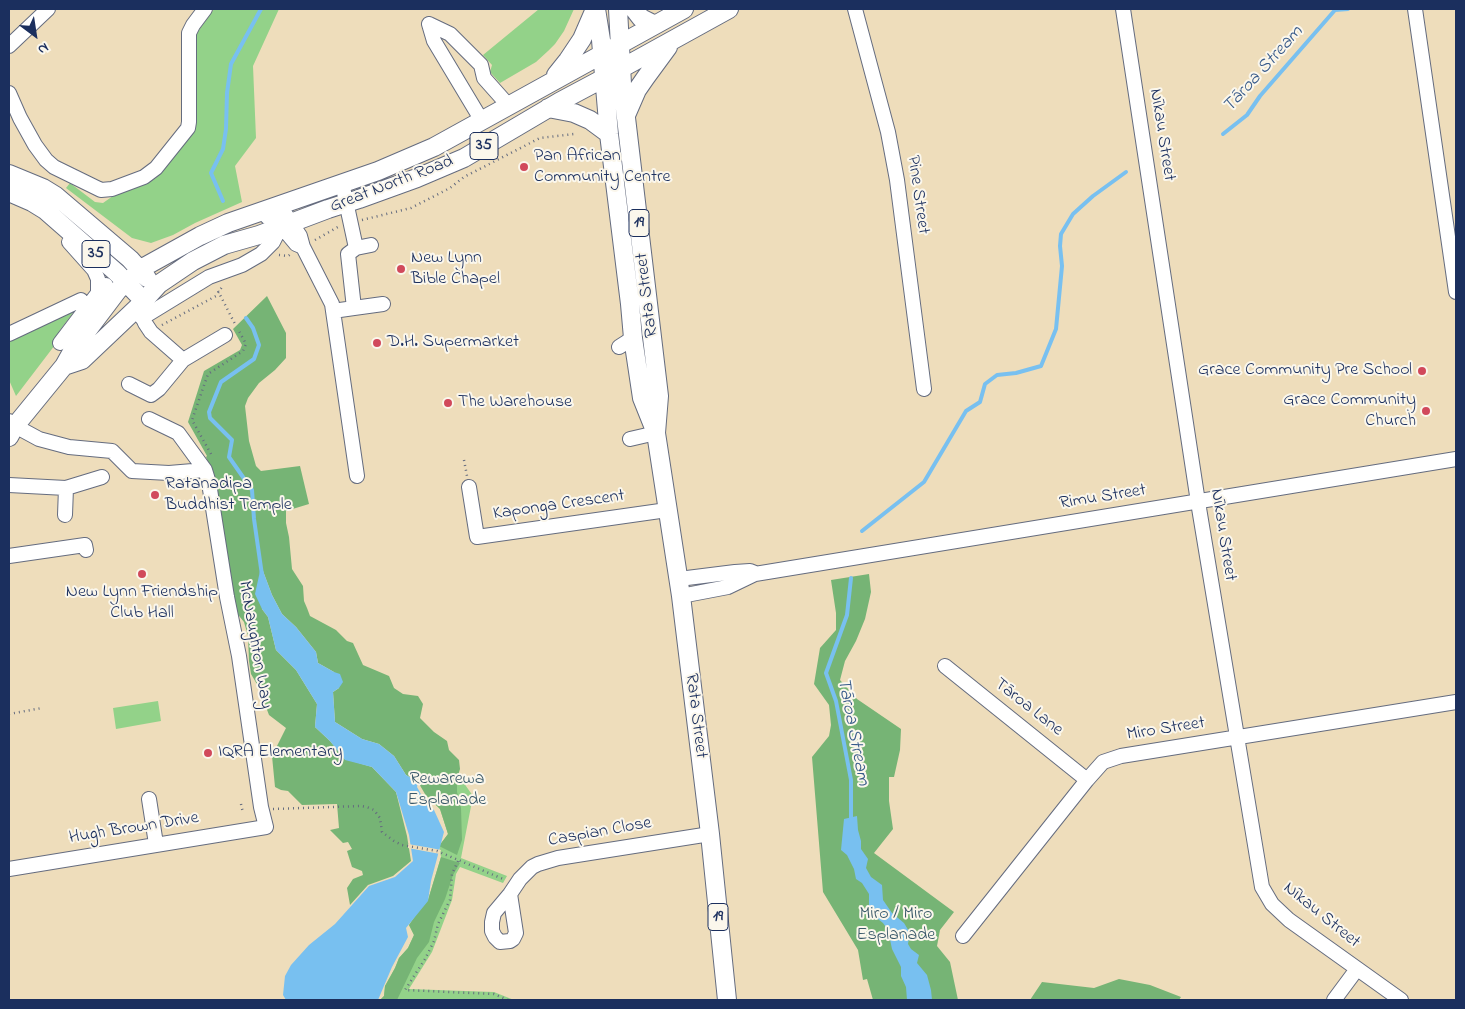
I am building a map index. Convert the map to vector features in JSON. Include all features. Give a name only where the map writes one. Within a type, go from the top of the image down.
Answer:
[{"type":"main road","points":[[595,9],[602,54]]},
{"type":"main road","points":[[551,81],[582,39],[595,9]]},
{"type":"main road","points":[[618,9],[620,44]]},
{"type":"main road","points":[[634,9],[641,18],[655,25]]},
{"type":"main road","name":"Great North Road","points":[[11,428],[64,366],[74,348],[118,290],[140,270],[200,236],[234,221],[415,156],[684,9]]},
{"type":"main road","name":"Great North Road","points":[[64,366],[82,360],[145,304],[184,266],[224,246],[259,235],[283,236],[346,203],[417,178],[464,158],[548,108],[729,9]]},
{"type":"main road","points":[[626,114],[646,76],[674,40]]},
{"type":"main road","name":"19","points":[[620,44],[622,68]]},
{"type":"main road","name":"19","points":[[602,54],[604,78]]},
{"type":"main road","name":"Rata Street","points":[[622,68],[659,396],[656,433]]},
{"type":"main road","name":"Rata Street","points":[[604,78],[630,304],[626,342],[642,398],[656,433],[680,588],[710,834],[727,1000]]},
{"type":"main road","points":[[548,108],[574,113],[590,120],[609,134]]},
{"type":"main road","name":"35","points":[[9,174],[43,188],[56,196],[126,256],[140,270],[145,304]]},
{"type":"main road","name":"35","points":[[9,192],[45,210],[126,282],[145,304]]},
{"type":"street","points":[[9,46],[48,9]]},
{"type":"street","points":[[9,93],[20,118],[35,144],[46,160],[54,167],[96,188],[106,190],[144,177],[156,168],[189,125],[189,33],[192,25],[206,9]]},
{"type":"street","name":"Pine Street","points":[[854,9],[888,132],[897,180],[924,390]]},
{"type":"street","name":"Nīkau Street","points":[[1123,9],[1198,502],[1262,888],[1266,897],[1289,920],[1401,1000]]},
{"type":"street","points":[[1415,9],[1456,292]]},
{"type":"street","points":[[482,121],[434,42],[428,24],[450,34],[481,66],[484,78]]},
{"type":"street","points":[[471,102],[444,38],[508,105]]},
{"type":"street","points":[[342,183],[356,248]]},
{"type":"street","points":[[234,221],[253,222],[284,212],[283,236]]},
{"type":"street","points":[[183,360],[151,332],[145,304],[242,265],[262,254],[283,236],[300,236],[303,247],[332,304],[357,476]]},
{"type":"street","points":[[69,242],[94,270],[102,292]]},
{"type":"street","points":[[354,308],[348,254],[356,248],[371,245]]},
{"type":"street","points":[[70,291],[81,300]]},
{"type":"street","points":[[9,334],[102,292]]},
{"type":"street","points":[[60,343],[102,292]]},
{"type":"street","points":[[332,311],[383,304]]},
{"type":"street","points":[[129,384],[151,394],[159,389],[183,360],[225,334]]},
{"type":"street","points":[[150,419],[178,433],[205,470]]},
{"type":"street","points":[[11,428],[69,447],[112,451],[132,471],[169,473],[205,470]]},
{"type":"street","points":[[630,439],[656,433]]},
{"type":"street","name":"Rimu Street","points":[[680,588],[743,571],[750,571],[755,574],[1456,459]]},
{"type":"street","name":"McNaughton Way","points":[[205,470],[239,656],[261,807],[266,827]]},
{"type":"street","points":[[9,485],[66,488],[102,477]]},
{"type":"street","name":"Kaponga Crescent","points":[[469,487],[477,537],[668,510]]},
{"type":"street","points":[[65,515],[66,488]]},
{"type":"street","points":[[9,556],[85,545],[86,550]]},
{"type":"street","name":"Tāroa Lane","points":[[945,666],[1088,780]]},
{"type":"street","name":"Miro Street","points":[[963,936],[1103,762],[1116,757],[1456,702]]},
{"type":"street","points":[[148,799],[156,844]]},
{"type":"street","name":"Hugh Brown Drive","points":[[9,869],[266,827]]},
{"type":"street","name":"Caspian Close","points":[[510,888],[532,868],[546,861],[710,834]]},
{"type":"street","points":[[1334,1000],[1357,969]]},
{"type":"path","points":[[283,236],[288,256],[341,225],[411,208],[450,188],[464,177],[540,138],[574,134]]},
{"type":"path","points":[[156,329],[216,296],[223,286]]},
{"type":"path","points":[[211,454],[192,420],[208,374],[244,351],[246,344],[221,298]]},
{"type":"path","points":[[9,714],[42,708]]},
{"type":"path","points":[[241,804],[243,813]]},
{"type":"path","points":[[266,810],[367,807],[374,810],[380,818],[382,832],[389,838],[402,844],[437,851],[455,858],[510,888]]},
{"type":"path","points":[[459,860],[452,874],[450,900],[438,924],[434,941],[406,990],[494,994],[508,1000]]},
{"type":"green space","points":[[214,9],[279,9],[253,66],[256,138],[235,166],[242,202],[173,235],[151,243],[132,238],[66,188],[70,183],[95,202],[103,203],[120,191],[156,178],[194,127],[194,43],[196,34]]},
{"type":"green space","points":[[539,9],[574,9],[564,31],[555,44],[536,62],[500,83],[490,72],[492,65],[483,55]]},
{"type":"green space","points":[[267,296],[286,333],[286,358],[259,383],[248,398],[245,406],[249,441],[256,466],[261,471],[300,466],[309,504],[286,511],[286,523],[292,569],[303,586],[304,601],[310,616],[336,630],[347,641],[353,643],[363,665],[389,676],[394,688],[403,694],[418,696],[423,704],[420,718],[434,732],[447,741],[449,750],[459,760],[460,769],[457,779],[457,792],[461,808],[462,840],[457,855],[439,846],[448,834],[440,809],[425,794],[418,782],[406,775],[394,756],[379,744],[362,739],[335,722],[333,692],[339,688],[334,672],[318,663],[316,652],[296,627],[282,614],[263,571],[262,609],[268,617],[276,650],[296,670],[317,704],[315,727],[345,759],[372,767],[396,792],[411,861],[393,876],[368,885],[350,905],[347,888],[353,879],[363,875],[362,871],[352,867],[347,851],[352,849],[348,842],[343,843],[330,830],[339,828],[337,804],[302,805],[288,791],[275,787],[272,756],[286,728],[269,715],[258,686],[251,674],[248,636],[244,622],[235,611],[213,475],[207,456],[188,422],[204,371],[240,350],[242,345],[233,329]]},
{"type":"green space","points":[[76,309],[60,330],[58,341],[16,396],[9,380],[9,341]]},
{"type":"green space","name":"Miro / Miro Esplanade","points":[[869,574],[871,592],[865,619],[845,661],[840,680],[857,699],[901,729],[900,750],[894,777],[889,777],[889,801],[893,829],[874,853],[954,912],[940,930],[937,946],[950,962],[958,1000],[873,1000],[867,979],[863,980],[858,950],[823,892],[812,757],[829,736],[831,725],[829,705],[814,684],[820,648],[836,630],[836,613],[831,580]]},
{"type":"green space","points":[[158,701],[161,721],[116,729],[113,708]]},
{"type":"green space","name":"Rewarewa Esplanade","points":[[444,755],[473,796],[461,858],[507,876],[503,883],[460,867],[456,874],[452,900],[432,952],[409,989],[494,992],[514,1000],[380,1000],[384,996],[385,986],[399,958],[408,948],[414,935],[409,925],[428,900],[441,857],[439,846],[448,834],[440,809],[425,794]]},
{"type":"green space","points":[[441,857],[460,863],[453,875],[445,899],[434,922],[429,942],[417,958],[397,1000],[380,1000],[384,996],[385,986],[399,958],[408,948],[414,935],[409,925],[428,900]]},
{"type":"green space","points":[[1119,979],[1150,985],[1181,997],[1179,1000],[1030,1000],[1042,982],[1094,988]]},
{"type":"water","points":[[260,571],[263,571],[282,614],[296,627],[316,652],[318,663],[340,674],[343,682],[333,692],[335,722],[362,739],[379,744],[394,756],[406,775],[418,782],[417,787],[434,810],[444,832],[431,881],[428,901],[406,928],[408,937],[392,967],[378,1000],[286,1000],[283,995],[285,976],[291,965],[309,945],[335,924],[369,886],[395,877],[413,861],[409,835],[396,792],[372,767],[345,760],[330,741],[315,727],[317,704],[296,670],[276,650],[268,617],[255,594]]},
{"type":"water","points":[[857,816],[861,849],[868,859],[866,868],[871,877],[882,885],[883,900],[892,913],[904,923],[910,933],[908,944],[919,955],[917,963],[927,975],[932,1000],[907,1000],[906,987],[901,976],[901,967],[892,949],[888,930],[883,923],[869,912],[869,894],[862,883],[856,879],[854,869],[847,855],[841,850],[844,819]]},
{"type":"pier","points":[[408,844],[441,850],[440,854],[408,848]]},
{"type":"waterway","points":[[223,201],[211,173],[223,149],[231,64],[261,9]]},
{"type":"waterway","name":"Tāroa Stream","points":[[1223,134],[1247,115],[1260,96],[1335,10],[1348,9]]},
{"type":"waterway","name":"Tāroa Stream","points":[[862,531],[924,482],[966,411],[980,402],[985,384],[997,375],[1016,373],[1041,366],[1056,329],[1062,266],[1061,234],[1073,214],[1093,196],[1126,172]]},
{"type":"waterway","points":[[246,318],[253,328],[259,345],[254,359],[221,382],[209,412],[210,418],[232,440],[229,457],[252,490],[262,575]]},
{"type":"waterway","name":"Tāroa Stream","points":[[851,578],[847,615],[826,673],[836,701],[851,780],[851,821]]},
{"type":"place","name":"Pan African Community Centre","points":[[524,167]]},
{"type":"place","name":"New Lynn Bible Chapel","points":[[401,269]]},
{"type":"place","name":"D.H. Supermarket","points":[[377,343]]},
{"type":"place","name":"Grace Community Pre School","points":[[1422,371]]},
{"type":"place","name":"The Warehouse","points":[[448,403]]},
{"type":"place","name":"Grace Community Church","points":[[1426,411]]},
{"type":"place","name":"Ratanadipa Buddhist Temple","points":[[155,495]]},
{"type":"place","name":"New Lynn Friendship Club Hall","points":[[142,574]]},
{"type":"place","name":"IQRA Elementary","points":[[208,753]]}]
